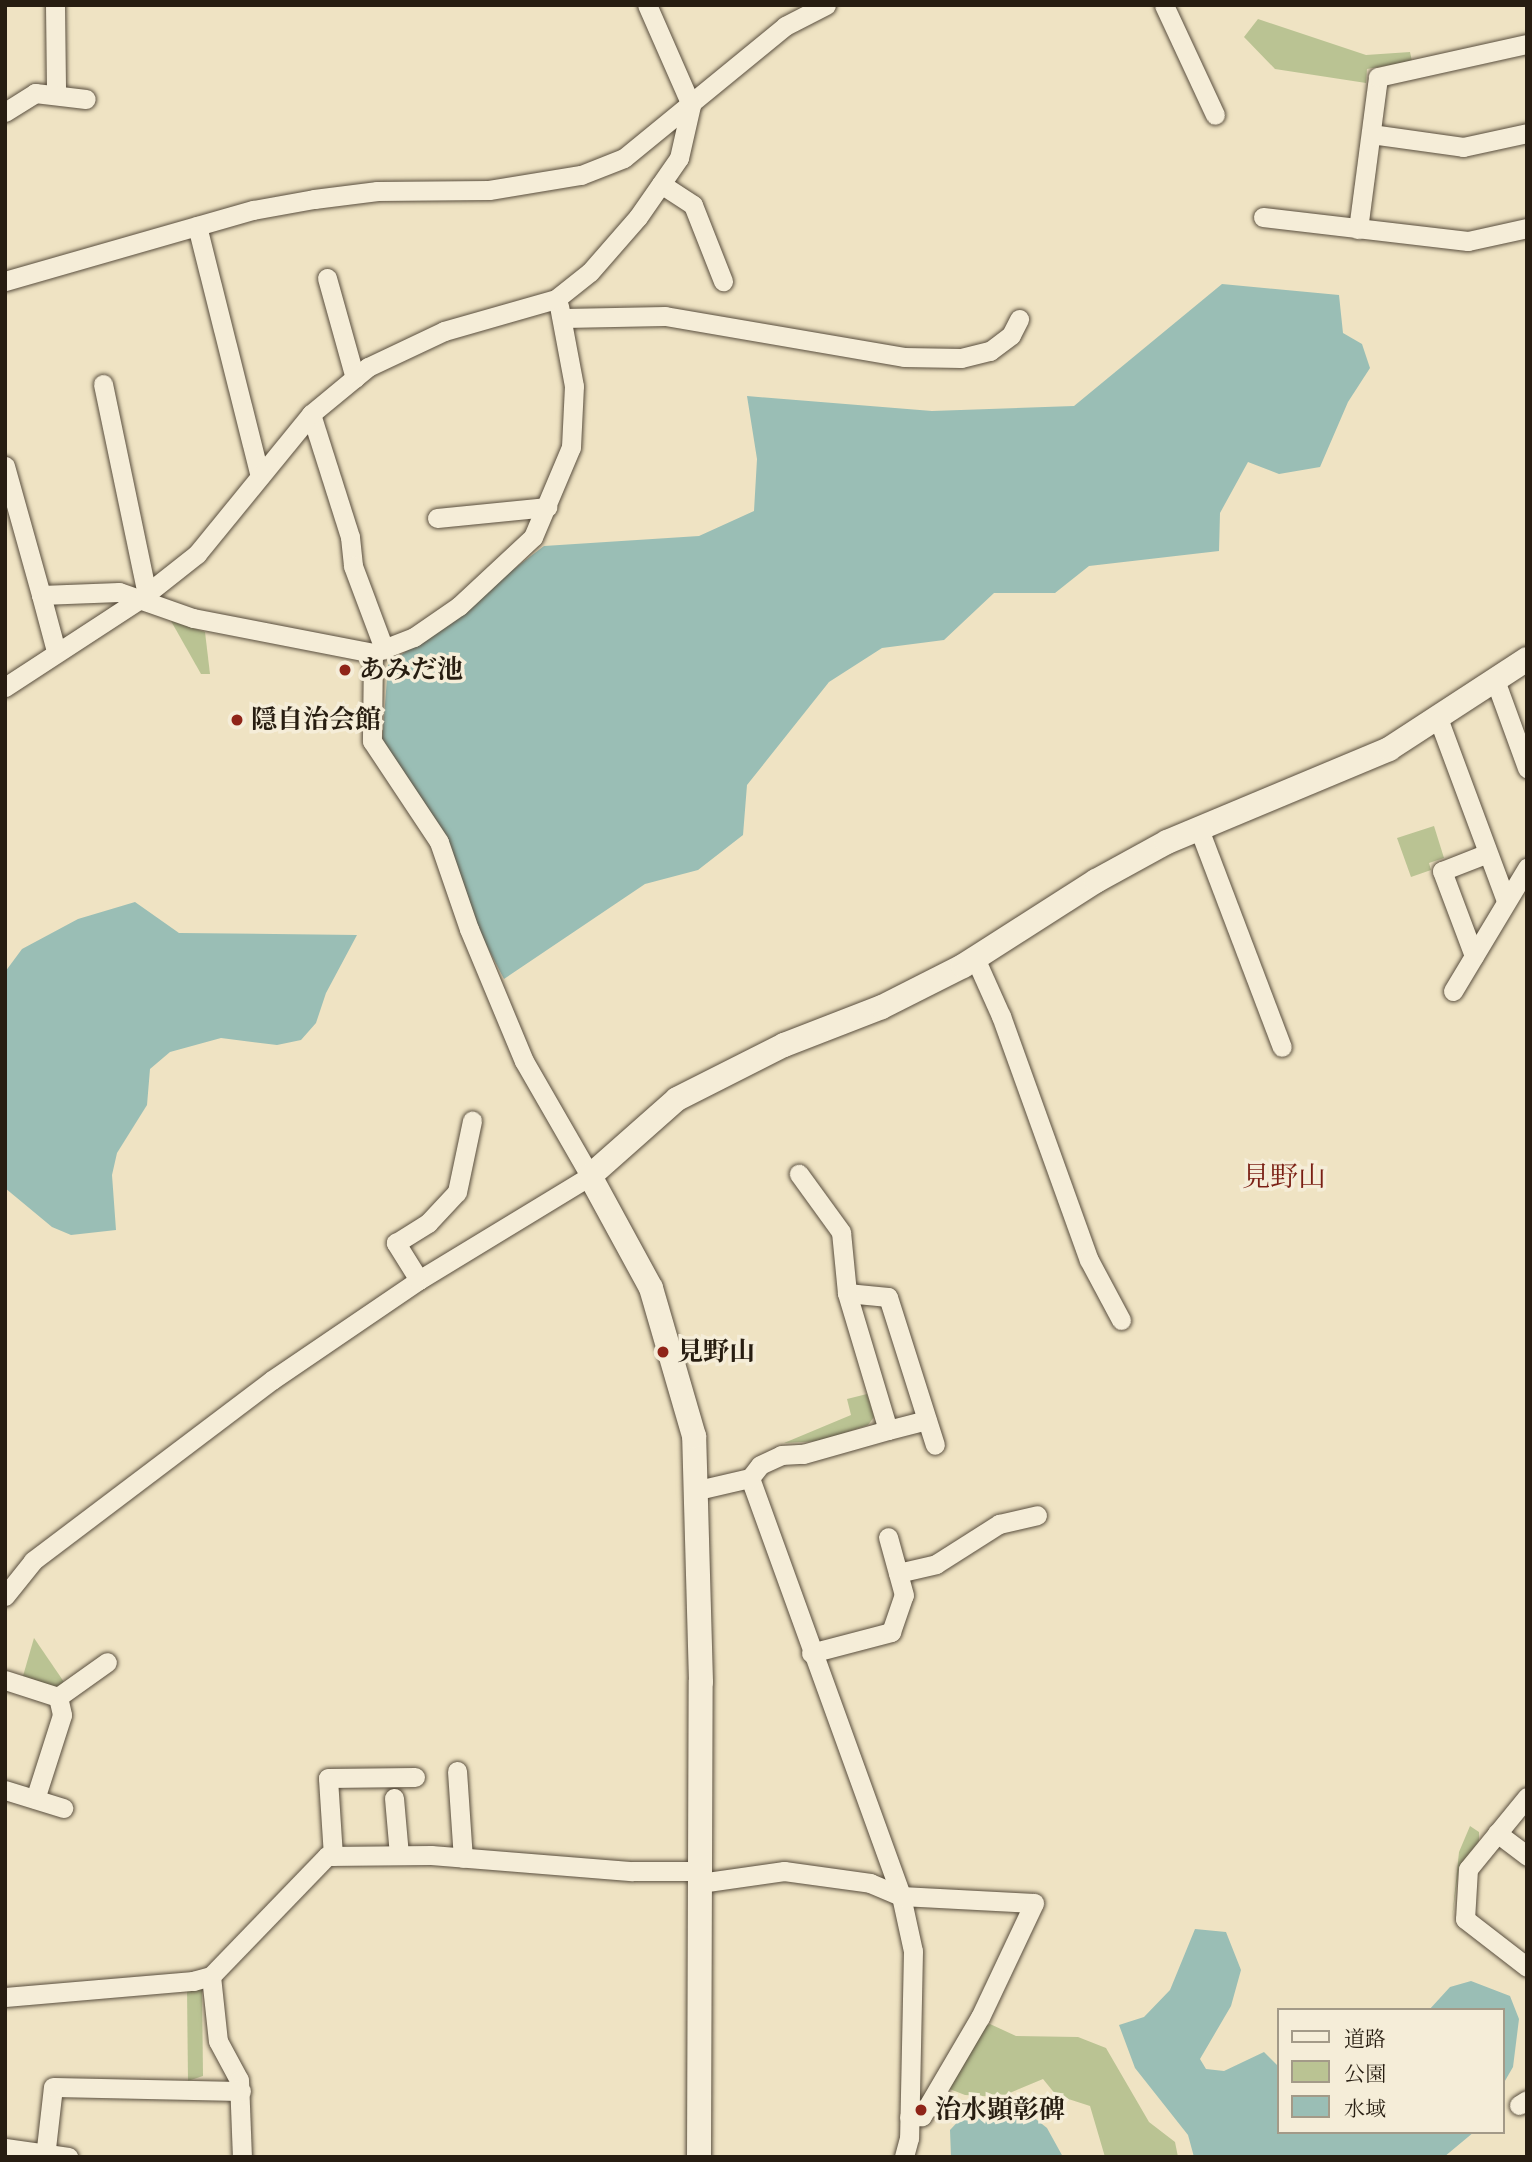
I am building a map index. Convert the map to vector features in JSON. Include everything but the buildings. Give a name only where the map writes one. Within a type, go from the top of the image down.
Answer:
[{"type":"street","points":[[55,5],[56,93]]},
{"type":"street","points":[[5,687],[56,651],[144,596],[197,554],[311,414],[368,367],[444,331],[556,299],[590,272],[679,158],[691,105],[647,5]]},
{"type":"street","points":[[5,281],[197,226],[314,199],[377,191],[489,190],[581,175],[624,158],[785,26],[826,5]]},
{"type":"street","points":[[1164,5],[1216,115]]},
{"type":"street","points":[[1358,229],[1378,77],[1527,44]]},
{"type":"street","points":[[5,112],[35,93],[56,93],[86,99]]},
{"type":"street","points":[[1370,134],[1463,147],[1527,133]]},
{"type":"street","points":[[661,184],[693,205],[723,281]]},
{"type":"street","points":[[1263,218],[1468,241],[1527,228]]},
{"type":"street","points":[[197,226],[260,476]]},
{"type":"street","points":[[327,278],[355,378]]},
{"type":"street","points":[[41,596],[119,592],[144,596],[193,618],[379,651],[414,637],[459,606],[533,537],[547,507],[571,447],[574,386],[564,318],[556,299]]},
{"type":"street","points":[[564,318],[665,316],[905,357],[961,358],[990,351],[1011,335],[1020,319]]},
{"type":"street","points":[[103,384],[144,596]]},
{"type":"street","points":[[311,414],[350,537],[353,566],[379,651],[372,741],[439,842],[524,1061],[651,1289],[669,1340],[694,1436],[698,1490],[699,2157]]},
{"type":"street","points":[[5,466],[56,651]]},
{"type":"street","points":[[437,518],[547,507]]},
{"type":"street","points":[[8,1585],[33,1561],[272,1380],[419,1280],[590,1176],[677,1099],[784,1045],[882,1007],[975,958],[1096,881],[1199,829],[1389,749],[1527,659]]},
{"type":"street","points":[[1495,680],[1527,768]]},
{"type":"street","points":[[1438,718],[1506,901]]},
{"type":"street","points":[[1199,829],[1282,1047]]},
{"type":"street","points":[[1474,956],[1442,871],[1488,853]]},
{"type":"street","points":[[1453,991],[1527,868]]},
{"type":"street","points":[[975,958],[1001,1016],[1089,1260],[1121,1320]]},
{"type":"street","points":[[419,1280],[396,1243],[428,1223],[457,1192],[472,1121]]},
{"type":"street","points":[[799,1174],[841,1232],[847,1293],[888,1430]]},
{"type":"street","points":[[847,1293],[888,1297],[935,1446]]},
{"type":"street","points":[[698,1490],[750,1478],[760,1465],[781,1455],[803,1454],[927,1420]]},
{"type":"street","points":[[750,1478],[901,1896],[913,1951],[915,2116],[919,2157]]},
{"type":"street","points":[[898,1573],[936,1564],[999,1524],[1037,1515]]},
{"type":"street","points":[[811,1653],[891,1632],[904,1595],[888,1537]]},
{"type":"street","points":[[58,1697],[107,1662]]},
{"type":"street","points":[[5,1681],[58,1697]]},
{"type":"street","points":[[35,1799],[62,1714],[58,1697]]},
{"type":"street","points":[[457,1771],[463,1857]]},
{"type":"street","points":[[333,1856],[328,1778],[415,1777]]},
{"type":"street","points":[[5,1790],[63,1808]]},
{"type":"street","points":[[1527,1797],[1468,1869],[1465,1919],[1527,1967]]},
{"type":"street","points":[[394,1798],[399,1856]]},
{"type":"street","points":[[1497,1833],[1527,1856]]},
{"type":"street","points":[[5,1997],[211,1976],[327,1856],[463,1857],[700,1877],[784,1871],[870,1883],[901,1896],[1034,1903],[980,2017],[915,2116],[904,2157]]},
{"type":"street","points":[[211,1976],[218,2041],[239,2080],[241,2091],[242,2157]]},
{"type":"street","points":[[45,2155],[53,2087],[241,2091]]},
{"type":"street","points":[[5,2148],[68,2157]]},
{"type":"green space","points":[[1258,19],[1366,55],[1410,52],[1412,61],[1367,69],[1366,83],[1275,69],[1244,37]]},
{"type":"green space","points":[[171,621],[205,632],[210,674],[201,674]]},
{"type":"green space","points":[[1434,826],[1444,858],[1429,863],[1431,870],[1411,877],[1397,838]]},
{"type":"green space","points":[[867,1394],[874,1417],[868,1425],[821,1441],[784,1443],[851,1415],[847,1399]]},
{"type":"green space","points":[[34,1638],[64,1682],[58,1688],[23,1676]]},
{"type":"green space","points":[[1470,1826],[1479,1832],[1479,1841],[1459,1866],[1452,1919],[1459,1852]]},
{"type":"green space","points":[[197,1986],[202,1989],[203,2076],[188,2081],[187,1988]]},
{"type":"green space","points":[[990,2024],[1016,2036],[1078,2037],[1106,2048],[1149,2122],[1175,2142],[1178,2157],[1105,2157],[1090,2106],[1056,2095],[1043,2079],[1000,2097],[965,2095],[947,2088],[983,2027]]},
{"type":"water","points":[[1222,284],[1339,295],[1343,333],[1362,344],[1370,368],[1348,402],[1320,467],[1279,474],[1248,462],[1220,513],[1219,551],[1089,566],[1055,593],[994,593],[944,640],[882,648],[829,682],[747,785],[743,835],[698,870],[645,884],[504,979],[382,744],[388,665],[544,546],[699,536],[754,511],[757,459],[747,396],[932,411],[1074,406]]},
{"type":"water","points":[[135,902],[179,933],[357,935],[326,993],[316,1023],[301,1040],[277,1045],[221,1038],[170,1052],[150,1069],[147,1105],[117,1153],[112,1175],[116,1230],[71,1235],[52,1227],[5,1188],[5,972],[22,949],[78,919]]},
{"type":"water","points":[[1195,1929],[1226,1932],[1241,1970],[1231,2006],[1200,2059],[1206,2069],[1224,2071],[1264,2052],[1276,2064],[1276,2134],[1472,2134],[1444,2157],[1194,2157],[1188,2135],[1135,2068],[1119,2025],[1144,2017],[1170,1990]]},
{"type":"water","points":[[1471,1981],[1510,1996],[1519,2019],[1513,2067],[1504,2083],[1504,2008],[1431,2008],[1450,1987]]},
{"type":"water","points":[[1017,2104],[1047,2128],[1063,2157],[951,2157],[950,2130],[965,2114],[991,2114]]},
{"type":"place","name":"あみだ池","points":[[345,670]]},
{"type":"place","name":"隠自治会館","points":[[237,720]]},
{"type":"place","name":"見野山","points":[[663,1352]]},
{"type":"place","name":"治水顕彰碑","points":[[921,2110]]},
{"type":"district","name":"見野山","points":[[1284,1177]]}]
